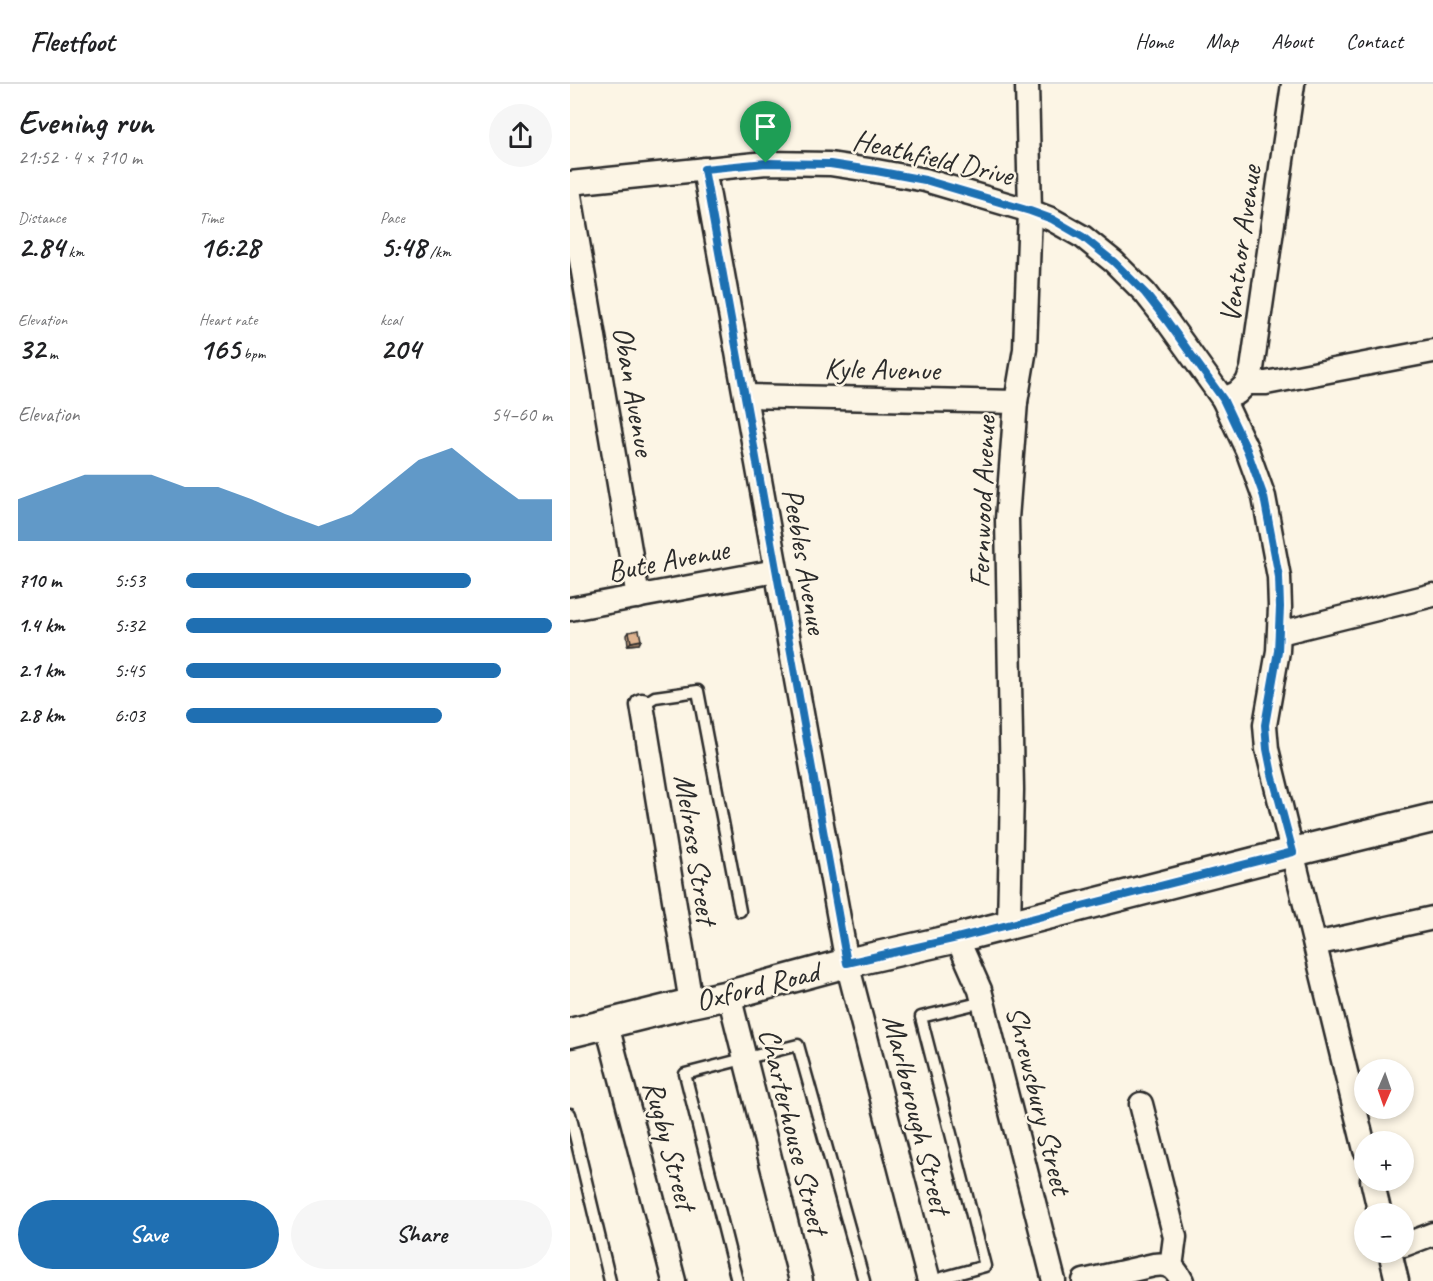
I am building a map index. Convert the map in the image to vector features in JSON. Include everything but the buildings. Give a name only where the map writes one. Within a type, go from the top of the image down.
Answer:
[{"type":"street","name":"Fernwood Avenue","points":[[1009,924],[1012,790],[1007,519],[1016,402],[1025,349],[1030,211],[1027,84]]},
{"type":"street","name":"Ventnor Avenue","points":[[1247,383],[1252,369],[1293,84]]},
{"type":"street","name":"Heathfield Drive","points":[[570,183],[766,163],[830,164],[925,180],[1030,211],[1052,219],[1083,237],[1114,262],[1145,293],[1223,399],[1247,450],[1264,497],[1279,577],[1280,633]]},
{"type":"street","name":"Peebles Avenue","points":[[704,169],[847,963]]},
{"type":"street","name":"Oban Avenue","points":[[570,195],[638,597]]},
{"type":"street","points":[[1223,399],[1237,393],[1247,383],[1266,383],[1433,351]]},
{"type":"street","name":"Kyle Avenue","points":[[746,396],[1016,402]]},
{"type":"street","name":"Bute Avenue","points":[[570,609],[776,571]]},
{"type":"street","points":[[1360,1131],[1272,774],[1265,725],[1280,633],[1433,595]]},
{"type":"street","name":"Melrose Street","points":[[642,705],[692,1003]]},
{"type":"street","name":"Oxford Road","points":[[582,1026],[729,995],[847,963],[957,938],[1433,818]]},
{"type":"street","points":[[1315,944],[1433,918]]},
{"type":"street","name":"Shrewsbury Street","points":[[957,938],[980,990],[1054,1281]]},
{"type":"street","name":"Marlborough Street","points":[[847,963],[930,1281]]},
{"type":"street","name":"Charterhouse Street","points":[[729,995],[801,1281]]},
{"type":"street","name":"Rugby Street","points":[[582,1026],[674,1281]]},
{"type":"street","points":[[1141,1104],[1175,1237],[1177,1274]]},
{"type":"street","points":[[1414,1241],[1433,1234]]},
{"type":"street","points":[[1393,1263],[1397,1281]]},
{"type":"street","points":[[1084,1281],[1154,1264],[1164,1264],[1177,1274]]},
{"type":"lane","points":[[642,705],[655,697],[698,690],[740,911]]},
{"type":"lane","points":[[930,1281],[985,1266],[921,1017],[983,1002]]},
{"type":"lane","points":[[736,1281],[685,1074],[798,1045],[864,1281]]},
{"type":"lane","points":[[570,1114],[610,1281]]},
{"type":"route","points":[[766,163],[830,164],[925,180],[1052,219],[1083,237],[1114,262],[1145,293],[1167,321],[1223,399],[1247,450],[1264,497],[1279,577],[1280,607],[1278,651],[1265,725],[1272,774],[1293,852],[957,938],[847,963],[704,169],[766,163]]}]
